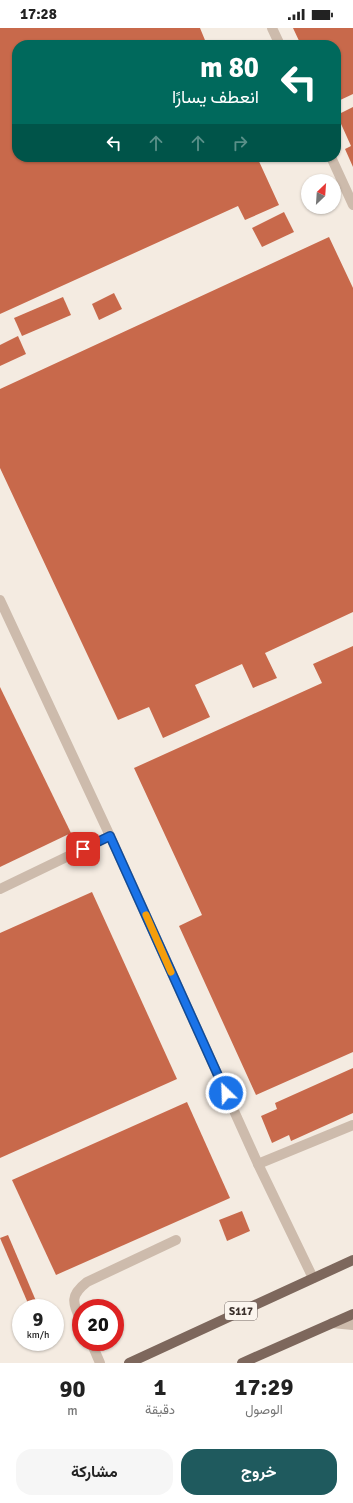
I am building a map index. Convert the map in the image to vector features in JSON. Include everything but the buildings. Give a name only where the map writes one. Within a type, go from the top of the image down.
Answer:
[{"type":"main road","name":"S117","points":[[129,1363],[353,1260]]},
{"type":"main road","points":[[242,1363],[353,1314]]},
{"type":"street","points":[[272,28],[278,40]]},
{"type":"street","points":[[333,162],[353,205]]},
{"type":"street","points":[[0,600],[110,836],[258,1164],[313,1278]]},
{"type":"street","points":[[0,889],[110,836]]},
{"type":"street","points":[[258,1164],[353,1125]]},
{"type":"street","points":[[74,1299],[78,1289],[87,1282],[176,1240]]},
{"type":"street","points":[[332,1323],[353,1325]]},
{"type":"street","points":[[95,1351],[100,1363]]},
{"type":"slow traffic","points":[[146,915],[171,972]]},
{"type":"route","points":[[83,849],[110,836],[226,1093]]}]
